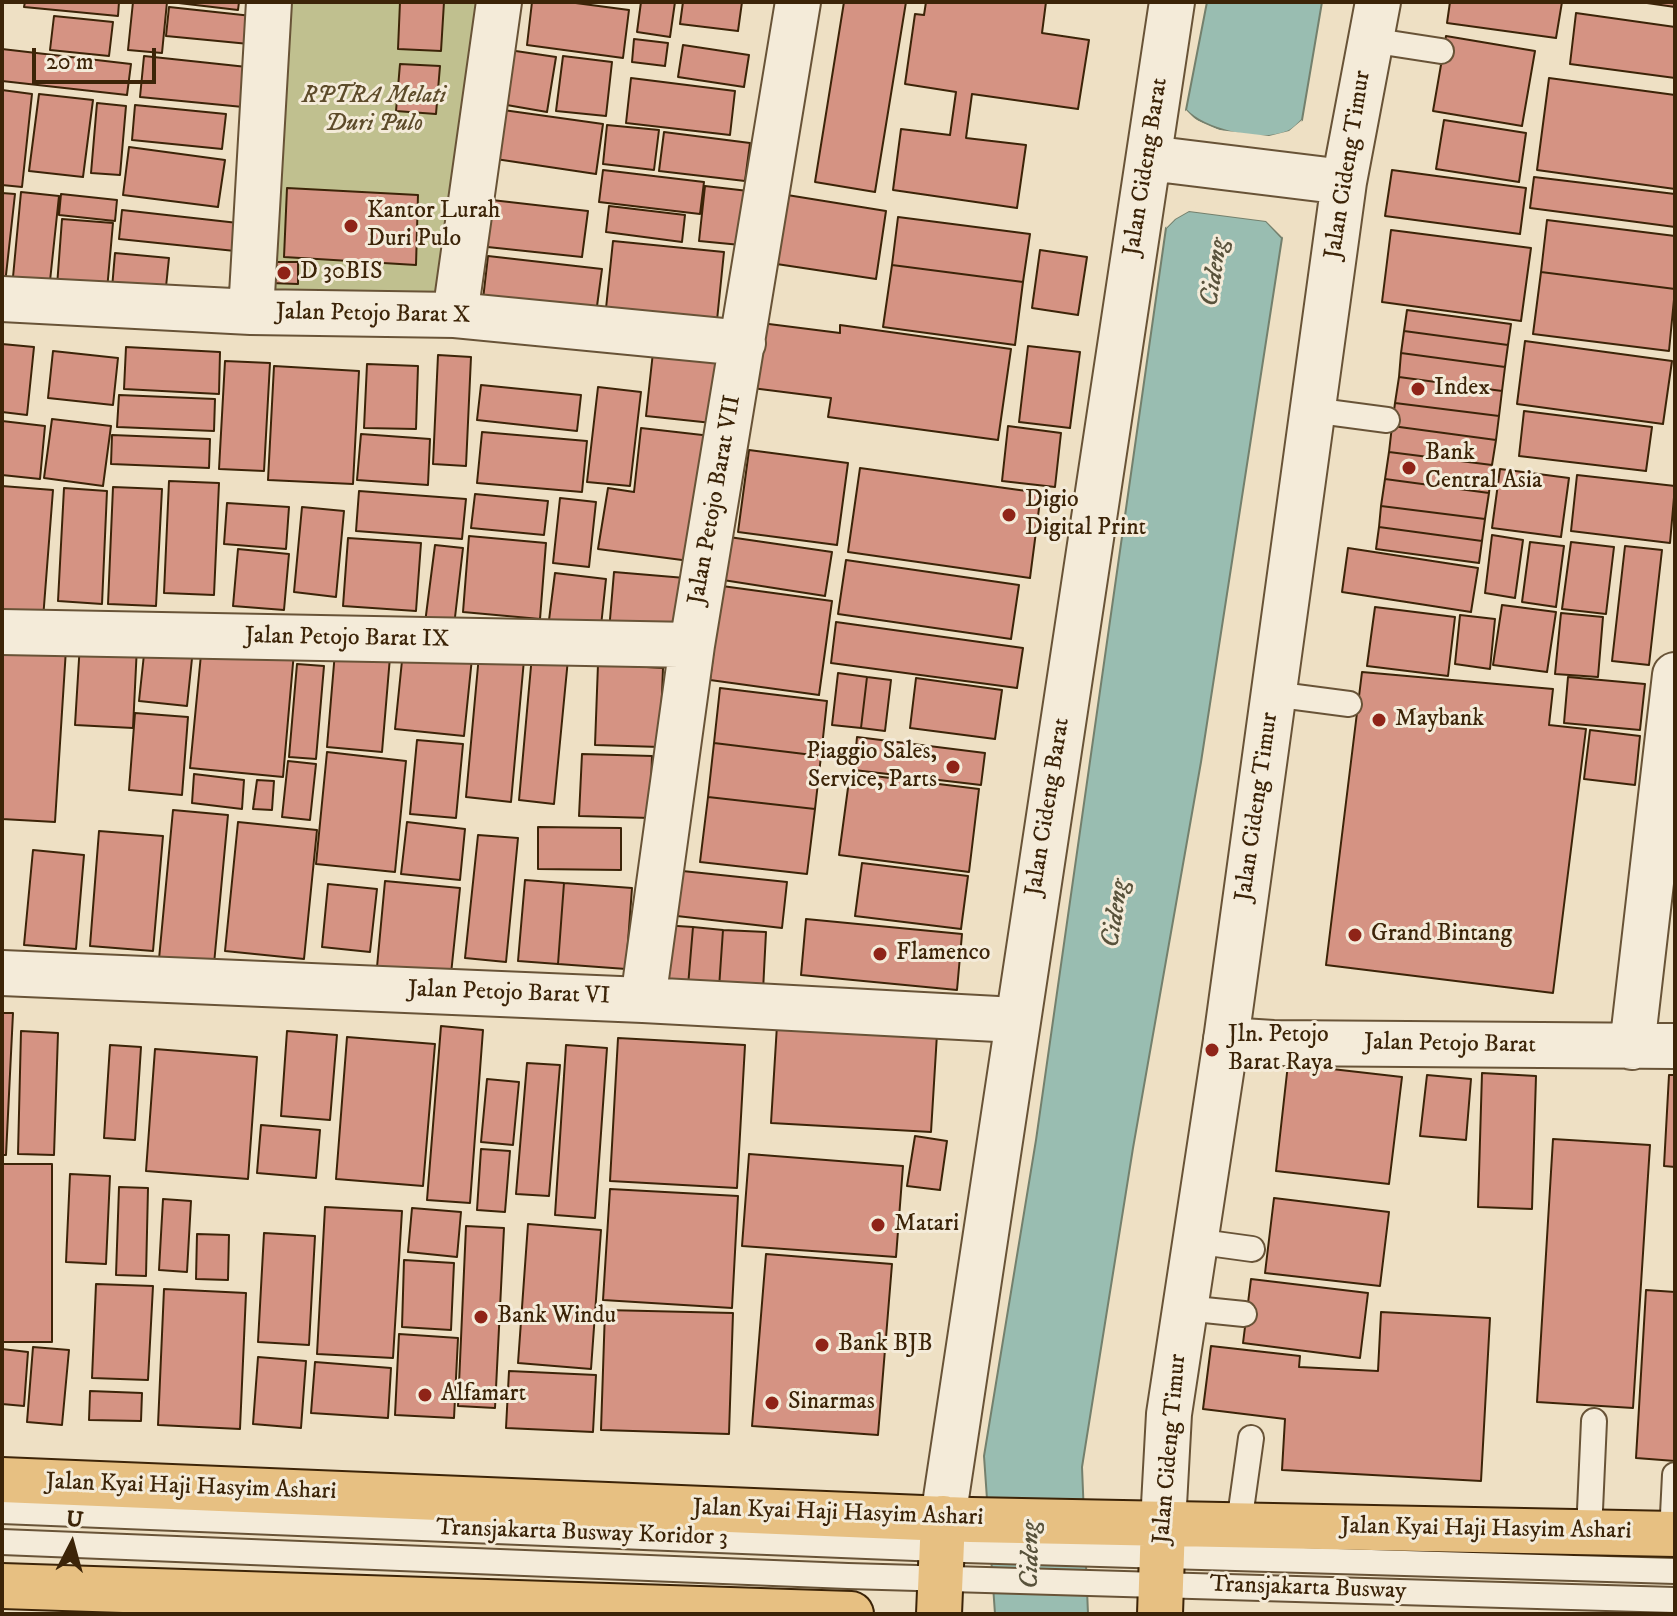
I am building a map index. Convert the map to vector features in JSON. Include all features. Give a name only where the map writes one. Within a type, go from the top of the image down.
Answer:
[{"type":"main road","name":"Jalan Kyai Haji Hasyim Ashari","points":[[2,1480],[952,1558],[1150,1562],[1239,1524],[1589,1532],[1674,1546]]},
{"type":"main road","points":[[2,1586],[423,1608],[851,1614]]},
{"type":"street","points":[[251,312],[269,2]]},
{"type":"street","points":[[455,315],[499,2]]},
{"type":"street","name":"Jalan Petojo Barat VII","points":[[643,1000],[692,645],[798,2]]},
{"type":"street","name":"Jalan Cideng Barat","points":[[952,1558],[1016,1020],[1163,160],[1172,2]]},
{"type":"street","name":"Jalan Cideng Timur","points":[[1150,1562],[1194,1241],[1226,1040],[1344,182],[1374,21]]},
{"type":"street","points":[[1163,160],[1344,182]]},
{"type":"street","name":"Jalan Petojo Barat X","points":[[2,299],[251,312],[455,315],[743,343]]},
{"type":"street","name":"Jalan Petojo Barat IX","points":[[2,632],[692,645]]},
{"type":"street","points":[[1632,1047],[1675,675]]},
{"type":"street","name":"Jalan Petojo Barat VI","points":[[2,973],[643,1000],[1016,1020]]},
{"type":"street","name":"Jalan Petojo Barat","points":[[1226,1040],[1675,1046]]},
{"type":"lane","points":[[1374,21],[1441,51]]},
{"type":"lane","points":[[1312,410],[1387,420]]},
{"type":"lane","points":[[1273,694],[1349,704]]},
{"type":"lane","points":[[1194,1241],[1252,1249]]},
{"type":"lane","points":[[1185,1308],[1244,1314]]},
{"type":"lane","points":[[1589,1532],[1594,1421]]},
{"type":"lane","points":[[1239,1524],[1251,1438]]},
{"type":"lane","points":[[1674,1546],[1675,1475]]},
{"type":"lane","name":"Transjakarta Busway Koridor 3","points":[[2,1511],[952,1558]]},
{"type":"lane","name":"Transjakarta Busway Koridor 3","points":[[2,1542],[832,1576],[952,1558]]},
{"type":"lane","name":"Transjakarta Busway","points":[[952,1558],[1150,1562],[1674,1546]]},
{"type":"lane","name":"Transjakarta Busway","points":[[1150,1562],[1675,1600]]},
{"type":"green space","name":"RPTRA Melati Duri Pulo","points":[[271,2],[499,2],[455,315],[251,312]]},
{"type":"water","points":[[1207,2],[1322,2],[1302,120],[1291,130],[1262,136],[1234,133],[1206,123],[1186,110]]},
{"type":"water","name":"Cideng","points":[[1189,211],[1266,221],[1282,238],[1201,762],[1133,1148],[1082,1467],[1088,1614],[995,1614],[984,1456],[1036,1140],[1166,228]]},
{"type":"pier","points":[[1186,110],[1196,120],[1219,130],[1269,136],[1289,131],[1302,120],[1301,126],[1291,135],[1268,140],[1217,133],[1194,124],[1185,115]]},
{"type":"pier","points":[[1189,207],[1267,217],[1280,226],[1282,237],[1266,221],[1189,211],[1166,228],[1172,215]]},
{"type":"building","points":[[25,2],[119,2],[118,16],[24,7]]},
{"type":"building","points":[[133,2],[167,2],[162,53],[128,50]]},
{"type":"building","points":[[170,2],[239,2],[238,10]]},
{"type":"building","points":[[400,2],[444,2],[441,51],[398,49]]},
{"type":"building","points":[[532,2],[568,2],[629,10],[623,58],[527,45]]},
{"type":"building","points":[[641,2],[675,2],[670,37],[637,32]]},
{"type":"building","points":[[683,2],[742,2],[738,31],[680,24]]},
{"type":"building","points":[[844,2],[906,2],[875,192],[815,182]]},
{"type":"building","points":[[926,2],[1046,2],[1042,33],[1089,40],[1078,109],[972,94],[966,138],[1026,145],[1017,208],[893,190],[901,129],[950,135],[956,92],[905,84],[915,14],[924,15]]},
{"type":"building","points":[[1450,2],[1562,2],[1556,38],[1447,23]]},
{"type":"building","points":[[1640,2],[1675,2],[1675,7]]},
{"type":"building","points":[[169,7],[252,16],[249,44],[166,36]]},
{"type":"building","points":[[1576,13],[1675,27],[1675,78],[1570,64]]},
{"type":"building","points":[[54,16],[113,22],[109,56],[50,50]]},
{"type":"building","points":[[1446,36],[1535,51],[1522,126],[1433,111]]},
{"type":"building","points":[[634,39],[668,43],[665,66],[632,62]]},
{"type":"building","points":[[683,45],[749,55],[744,87],[678,77]]},
{"type":"building","points":[[2,49],[131,64],[127,95],[2,81]]},
{"type":"building","points":[[509,50],[556,57],[547,112],[501,104]]},
{"type":"building","points":[[144,56],[247,67],[243,107],[140,97]]},
{"type":"building","points":[[563,56],[612,62],[606,116],[556,111]]},
{"type":"building","points":[[400,64],[440,66],[436,114],[396,111]]},
{"type":"building","points":[[631,78],[735,91],[730,135],[626,123]]},
{"type":"building","points":[[1549,78],[1675,95],[1675,189],[1537,170]]},
{"type":"building","points":[[2,90],[32,94],[22,187],[2,185]]},
{"type":"building","points":[[39,94],[93,100],[83,177],[29,171]]},
{"type":"building","points":[[97,103],[126,106],[120,175],[91,173]]},
{"type":"building","points":[[135,105],[226,114],[222,149],[132,140]]},
{"type":"building","points":[[496,109],[603,124],[596,174],[489,158]]},
{"type":"building","points":[[1444,120],[1526,133],[1519,182],[1436,169]]},
{"type":"building","points":[[607,125],[659,130],[654,170],[603,164]]},
{"type":"building","points":[[664,132],[750,143],[745,181],[659,171]]},
{"type":"building","points":[[129,147],[225,160],[218,207],[123,195]]},
{"type":"building","points":[[603,170],[704,182],[700,214],[599,202]]},
{"type":"building","points":[[1392,170],[1526,188],[1520,234],[1385,216]]},
{"type":"building","points":[[1534,177],[1675,194],[1675,227],[1530,208]]},
{"type":"building","points":[[705,186],[757,192],[751,246],[699,241]]},
{"type":"building","name":"Kantor Lurah Duri Pulo","points":[[287,188],[418,195],[416,265],[284,257]]},
{"type":"building","points":[[21,192],[59,196],[50,281],[13,277]]},
{"type":"building","points":[[2,193],[15,194],[5,284],[2,284]]},
{"type":"building","points":[[61,194],[117,200],[115,221],[59,215]]},
{"type":"building","points":[[781,194],[886,211],[876,279],[770,263]]},
{"type":"building","points":[[483,199],[588,211],[582,257],[478,246]]},
{"type":"building","points":[[609,206],[685,215],[682,242],[606,232]]},
{"type":"building","points":[[122,210],[238,223],[235,251],[119,239]]},
{"type":"building","points":[[898,217],[1030,234],[1023,282],[892,265]]},
{"type":"building","points":[[62,219],[113,223],[107,290],[57,286]]},
{"type":"building","points":[[1547,220],[1675,236],[1675,289],[1541,272]]},
{"type":"building","points":[[1391,230],[1531,248],[1521,321],[1382,302]]},
{"type":"building","points":[[613,241],[724,252],[716,330],[605,318]]},
{"type":"building","points":[[1040,250],[1087,257],[1078,315],[1032,308]]},
{"type":"building","points":[[115,253],[169,258],[164,306],[111,300]]},
{"type":"building","points":[[488,256],[602,269],[595,321],[482,308]]},
{"type":"building","name":"D 30BIS","points":[[270,262],[298,262],[298,284],[270,283]]},
{"type":"building","points":[[892,265],[1023,282],[1015,345],[883,327]]},
{"type":"building","points":[[1541,272],[1675,289],[1669,351],[1533,334]]},
{"type":"building","points":[[1407,310],[1511,324],[1508,345],[1404,331]]},
{"type":"building","points":[[753,322],[840,333],[840,325],[1011,349],[998,440],[828,417],[831,398],[744,387]]},
{"type":"building","points":[[1404,331],[1508,345],[1505,367],[1401,353]]},
{"type":"building","points":[[1525,341],[1672,361],[1663,424],[1517,404]]},
{"type":"building","points":[[654,343],[719,350],[712,423],[646,416]]},
{"type":"building","points":[[2,344],[34,347],[27,415],[2,412]]},
{"type":"building","points":[[1028,346],[1080,352],[1070,428],[1019,422]]},
{"type":"building","points":[[126,347],[220,352],[219,394],[124,389]]},
{"type":"building","points":[[53,351],[118,358],[113,405],[48,398]]},
{"type":"building","points":[[1401,353],[1505,367],[1502,391],[1399,377]]},
{"type":"building","points":[[438,355],[471,357],[466,466],[433,464]]},
{"type":"building","points":[[225,361],[270,363],[264,471],[219,469]]},
{"type":"building","points":[[367,364],[418,366],[416,429],[364,428]]},
{"type":"building","points":[[274,366],[359,371],[353,484],[268,480]]},
{"type":"building","points":[[1399,377],[1502,391],[1499,416],[1395,403]]},
{"type":"building","points":[[481,385],[581,395],[577,431],[477,420]]},
{"type":"building","points":[[598,387],[641,392],[630,486],[587,482]]},
{"type":"building","points":[[119,395],[215,399],[214,431],[117,427]]},
{"type":"building","points":[[1395,403],[1499,416],[1496,440],[1392,426]]},
{"type":"building","points":[[1524,411],[1652,427],[1646,471],[1519,456]]},
{"type":"building","points":[[52,419],[111,426],[103,486],[44,478]]},
{"type":"building","points":[[2,421],[45,426],[40,479],[2,475]]},
{"type":"building","points":[[1008,426],[1061,433],[1055,487],[1002,481]]},
{"type":"building","points":[[1392,426],[1496,440],[1492,465],[1389,452]]},
{"type":"building","points":[[641,428],[720,437],[705,563],[598,549],[608,488],[634,492]]},
{"type":"building","points":[[482,432],[587,441],[582,492],[477,483]]},
{"type":"building","points":[[361,434],[430,439],[428,485],[357,480]]},
{"type":"building","points":[[112,435],[210,439],[209,468],[111,464]]},
{"type":"building","points":[[749,450],[848,463],[837,545],[738,532]]},
{"type":"building","points":[[1389,452],[1492,465],[1489,493],[1385,479]]},
{"type":"building","points":[[860,468],[1041,493],[1030,578],[848,552]]},
{"type":"building","points":[[1500,469],[1569,478],[1561,537],[1492,528]]},
{"type":"building","points":[[1577,475],[1675,486],[1670,543],[1571,531]]},
{"type":"building","points":[[1385,479],[1489,493],[1485,519],[1381,506]]},
{"type":"building","points":[[169,481],[219,483],[214,595],[164,593]]},
{"type":"building","points":[[2,486],[53,490],[43,619],[2,616]]},
{"type":"building","points":[[113,487],[162,489],[156,606],[108,604]]},
{"type":"building","points":[[64,488],[107,491],[102,604],[58,601]]},
{"type":"building","points":[[359,491],[466,499],[462,539],[356,531]]},
{"type":"building","points":[[475,494],[548,501],[544,535],[471,528]]},
{"type":"building","points":[[560,498],[596,502],[589,567],[553,563]]},
{"type":"building","points":[[227,503],[289,507],[286,549],[224,544]]},
{"type":"building","points":[[1381,506],[1485,519],[1482,541],[1379,527]]},
{"type":"building","points":[[302,507],[344,511],[336,597],[294,592]]},
{"type":"building","points":[[1379,527],[1482,541],[1479,563],[1376,549]]},
{"type":"building","points":[[1492,535],[1523,540],[1515,598],[1485,593]]},
{"type":"building","points":[[469,536],[546,543],[540,619],[463,612]]},
{"type":"building","points":[[729,537],[832,552],[825,596],[723,580]]},
{"type":"building","points":[[348,538],[421,543],[416,611],[343,606]]},
{"type":"building","points":[[1530,542],[1564,546],[1556,607],[1522,602]]},
{"type":"building","points":[[1571,542],[1614,547],[1606,614],[1562,609]]},
{"type":"building","points":[[435,545],[463,548],[454,626],[425,623]]},
{"type":"building","points":[[1625,546],[1662,550],[1649,665],[1612,661]]},
{"type":"building","points":[[1348,548],[1478,568],[1471,612],[1342,592]]},
{"type":"building","points":[[238,549],[289,554],[284,610],[233,606]]},
{"type":"building","points":[[846,560],[1019,585],[1011,639],[838,614]]},
{"type":"building","points":[[614,572],[697,579],[692,638],[609,631]]},
{"type":"building","points":[[555,573],[606,579],[601,626],[549,620]]},
{"type":"building","points":[[722,586],[832,601],[819,695],[710,680]]},
{"type":"building","points":[[1502,605],[1556,612],[1547,672],[1493,665]]},
{"type":"building","points":[[1375,607],[1455,617],[1448,676],[1367,666]]},
{"type":"building","points":[[1561,613],[1603,617],[1598,677],[1555,674]]},
{"type":"building","points":[[1460,615],[1495,619],[1490,669],[1455,664]]},
{"type":"building","points":[[836,622],[1023,648],[1017,688],[831,663]]},
{"type":"building","points":[[80,643],[137,646],[133,728],[75,725]]},
{"type":"building","points":[[202,644],[294,652],[283,777],[190,768]]},
{"type":"building","points":[[2,645],[66,649],[55,822],[2,819]]},
{"type":"building","points":[[145,645],[193,649],[187,706],[139,701]]},
{"type":"building","points":[[403,651],[472,658],[464,736],[395,729]]},
{"type":"building","points":[[335,652],[390,657],[382,752],[327,747]]},
{"type":"building","points":[[479,655],[524,660],[511,802],[466,797]]},
{"type":"building","points":[[532,655],[568,659],[554,804],[519,800]]},
{"type":"building","points":[[297,664],[324,666],[316,759],[289,757]]},
{"type":"building","points":[[598,664],[663,668],[660,747],[595,745]]},
{"type":"building","points":[[1362,672],[1553,689],[1549,725],[1586,729],[1553,993],[1326,965]]},
{"type":"building","points":[[838,673],[867,677],[861,728],[832,725]]},
{"type":"building","points":[[867,677],[891,680],[885,731],[861,728]]},
{"type":"building","points":[[1568,677],[1645,684],[1640,730],[1564,723]]},
{"type":"building","points":[[916,678],[1002,690],[995,739],[910,728]]},
{"type":"building","points":[[720,688],[827,701],[821,756],[714,743]]},
{"type":"building","points":[[135,713],[188,717],[182,795],[129,790]]},
{"type":"building","points":[[1590,730],[1640,736],[1635,785],[1584,779]]},
{"type":"building","points":[[857,737],[985,753],[981,785],[854,770]]},
{"type":"building","points":[[417,740],[463,744],[456,818],[410,814]]},
{"type":"building","points":[[714,743],[821,756],[815,809],[708,797]]},
{"type":"building","points":[[327,752],[406,761],[395,872],[316,864]]},
{"type":"building","points":[[582,754],[652,756],[650,818],[579,816]]},
{"type":"building","points":[[288,761],[316,764],[310,820],[282,817]]},
{"type":"building","points":[[850,773],[979,789],[969,872],[839,855]]},
{"type":"building","points":[[194,774],[244,780],[242,809],[192,803]]},
{"type":"building","points":[[257,780],[274,781],[272,810],[253,809]]},
{"type":"building","points":[[708,797],[815,809],[807,874],[700,862]]},
{"type":"building","points":[[173,810],[228,815],[214,964],[159,959]]},
{"type":"building","points":[[238,822],[317,830],[304,959],[225,951]]},
{"type":"building","points":[[407,822],[465,829],[460,880],[401,874]]},
{"type":"building","points":[[538,827],[621,828],[621,870],[538,869]]},
{"type":"building","points":[[99,831],[163,836],[153,951],[90,946]]},
{"type":"building","points":[[478,835],[518,838],[506,962],[465,958]]},
{"type":"building","points":[[33,850],[84,855],[76,949],[24,945]]},
{"type":"building","points":[[862,863],[968,876],[961,929],[855,916]]},
{"type":"building","points":[[673,870],[787,882],[782,928],[668,915]]},
{"type":"building","points":[[525,880],[564,883],[558,964],[518,961]]},
{"type":"building","points":[[385,881],[460,888],[451,974],[377,967]]},
{"type":"building","points":[[564,883],[632,888],[626,969],[558,964]]},
{"type":"building","points":[[328,884],[377,889],[370,952],[322,947]]},
{"type":"building","points":[[806,919],[962,934],[957,990],[801,975]]},
{"type":"building","points":[[662,925],[693,927],[688,986],[658,984]]},
{"type":"building","points":[[693,927],[723,930],[719,988],[688,986]]},
{"type":"building","points":[[723,930],[766,932],[763,991],[719,988]]},
{"type":"building","points":[[2,1013],[13,1013],[6,1155],[2,1155]]},
{"type":"building","points":[[777,1025],[937,1034],[931,1132],[771,1123]]},
{"type":"building","points":[[441,1026],[483,1030],[470,1203],[427,1200]]},
{"type":"building","points":[[21,1031],[58,1033],[54,1155],[18,1154]]},
{"type":"building","points":[[287,1031],[337,1035],[330,1120],[281,1116]]},
{"type":"building","points":[[347,1037],[435,1044],[423,1186],[336,1179]]},
{"type":"building","points":[[618,1038],[745,1045],[737,1188],[610,1181]]},
{"type":"building","points":[[110,1045],[141,1047],[135,1140],[104,1138]]},
{"type":"building","points":[[566,1045],[607,1048],[595,1218],[555,1215]]},
{"type":"building","points":[[155,1049],[257,1057],[248,1179],[146,1171]]},
{"type":"building","points":[[527,1063],[560,1065],[549,1196],[516,1194]]},
{"type":"building","points":[[1288,1064],[1402,1077],[1389,1184],[1276,1171]]},
{"type":"building","points":[[1482,1073],[1536,1076],[1532,1209],[1478,1207]]},
{"type":"building","points":[[1427,1075],[1471,1079],[1466,1140],[1420,1136]]},
{"type":"building","points":[[1669,1075],[1675,1075],[1675,1167],[1664,1166]]},
{"type":"building","points":[[487,1079],[519,1082],[513,1145],[481,1142]]},
{"type":"building","points":[[261,1125],[320,1130],[316,1178],[257,1173]]},
{"type":"building","points":[[915,1136],[947,1141],[940,1190],[907,1186]]},
{"type":"building","points":[[1553,1139],[1650,1145],[1633,1408],[1537,1402]]},
{"type":"building","points":[[481,1149],[510,1151],[505,1212],[477,1210]]},
{"type":"building","points":[[749,1154],[903,1166],[896,1257],[742,1246]]},
{"type":"building","points":[[2,1164],[52,1164],[52,1342],[2,1342]]},
{"type":"building","points":[[70,1174],[110,1176],[106,1264],[66,1262]]},
{"type":"building","points":[[119,1187],[148,1188],[146,1276],[116,1275]]},
{"type":"building","points":[[610,1189],[738,1196],[732,1308],[603,1300]]},
{"type":"building","points":[[1274,1198],[1389,1212],[1380,1286],[1265,1273]]},
{"type":"building","points":[[163,1199],[191,1201],[187,1272],[159,1270]]},
{"type":"building","points":[[325,1207],[402,1211],[393,1358],[317,1354]]},
{"type":"building","points":[[412,1208],[461,1212],[457,1257],[408,1252]]},
{"type":"building","points":[[528,1224],[601,1230],[591,1369],[518,1363]]},
{"type":"building","name":"Bank Windu","points":[[466,1226],[504,1228],[495,1408],[458,1406]]},
{"type":"building","points":[[264,1233],[315,1236],[309,1345],[258,1342]]},
{"type":"building","points":[[197,1234],[229,1235],[228,1280],[196,1279]]},
{"type":"building","name":"Bank BJB","points":[[766,1254],[892,1264],[878,1435],[752,1426]]},
{"type":"building","points":[[404,1260],[454,1263],[451,1330],[402,1327]]},
{"type":"building","points":[[1251,1279],[1368,1293],[1360,1358],[1243,1343]]},
{"type":"building","points":[[96,1284],[153,1286],[148,1380],[92,1378]]},
{"type":"building","points":[[164,1289],[246,1293],[240,1429],[158,1425]]},
{"type":"building","points":[[1646,1290],[1675,1292],[1675,1461],[1636,1458]]},
{"type":"building","points":[[605,1310],[733,1313],[729,1434],[601,1430]]},
{"type":"building","points":[[1381,1312],[1490,1318],[1481,1481],[1282,1470],[1285,1419],[1203,1409],[1211,1346],[1300,1356],[1299,1367],[1378,1371]]},
{"type":"building","points":[[399,1334],[458,1338],[454,1418],[395,1415]]},
{"type":"building","points":[[33,1347],[69,1350],[62,1425],[27,1422]]},
{"type":"building","points":[[2,1349],[28,1352],[24,1406],[2,1404]]},
{"type":"building","points":[[258,1357],[306,1361],[301,1428],[253,1424]]},
{"type":"building","points":[[315,1362],[391,1368],[388,1418],[311,1413]]},
{"type":"building","points":[[509,1371],[596,1375],[593,1432],[506,1428]]},
{"type":"building","points":[[90,1391],[142,1393],[141,1421],[89,1420]]},
{"type":"place","name":"Kantor Lurah Duri Pulo","points":[[351,226]]},
{"type":"place","name":"D 30BIS","points":[[284,273]]},
{"type":"place","name":"Index","points":[[1418,389]]},
{"type":"place","name":"Bank Central Asia","points":[[1409,468]]},
{"type":"place","name":"Digio Digital Print","points":[[1009,515]]},
{"type":"place","name":"Maybank","points":[[1379,720]]},
{"type":"place","name":"Piaggio Sales, Service, Parts","points":[[953,767]]},
{"type":"place","name":"Grand Bintang","points":[[1355,935]]},
{"type":"place","name":"Flamenco","points":[[880,954]]},
{"type":"place","name":"Jln. Petojo Barat Raya","points":[[1212,1050]]},
{"type":"place","name":"Matari","points":[[878,1225]]},
{"type":"place","name":"Bank Windu","points":[[481,1317]]},
{"type":"place","name":"Bank BJB","points":[[822,1345]]},
{"type":"place","name":"Alfamart","points":[[425,1395]]},
{"type":"place","name":"Sinarmas","points":[[772,1403]]}]
